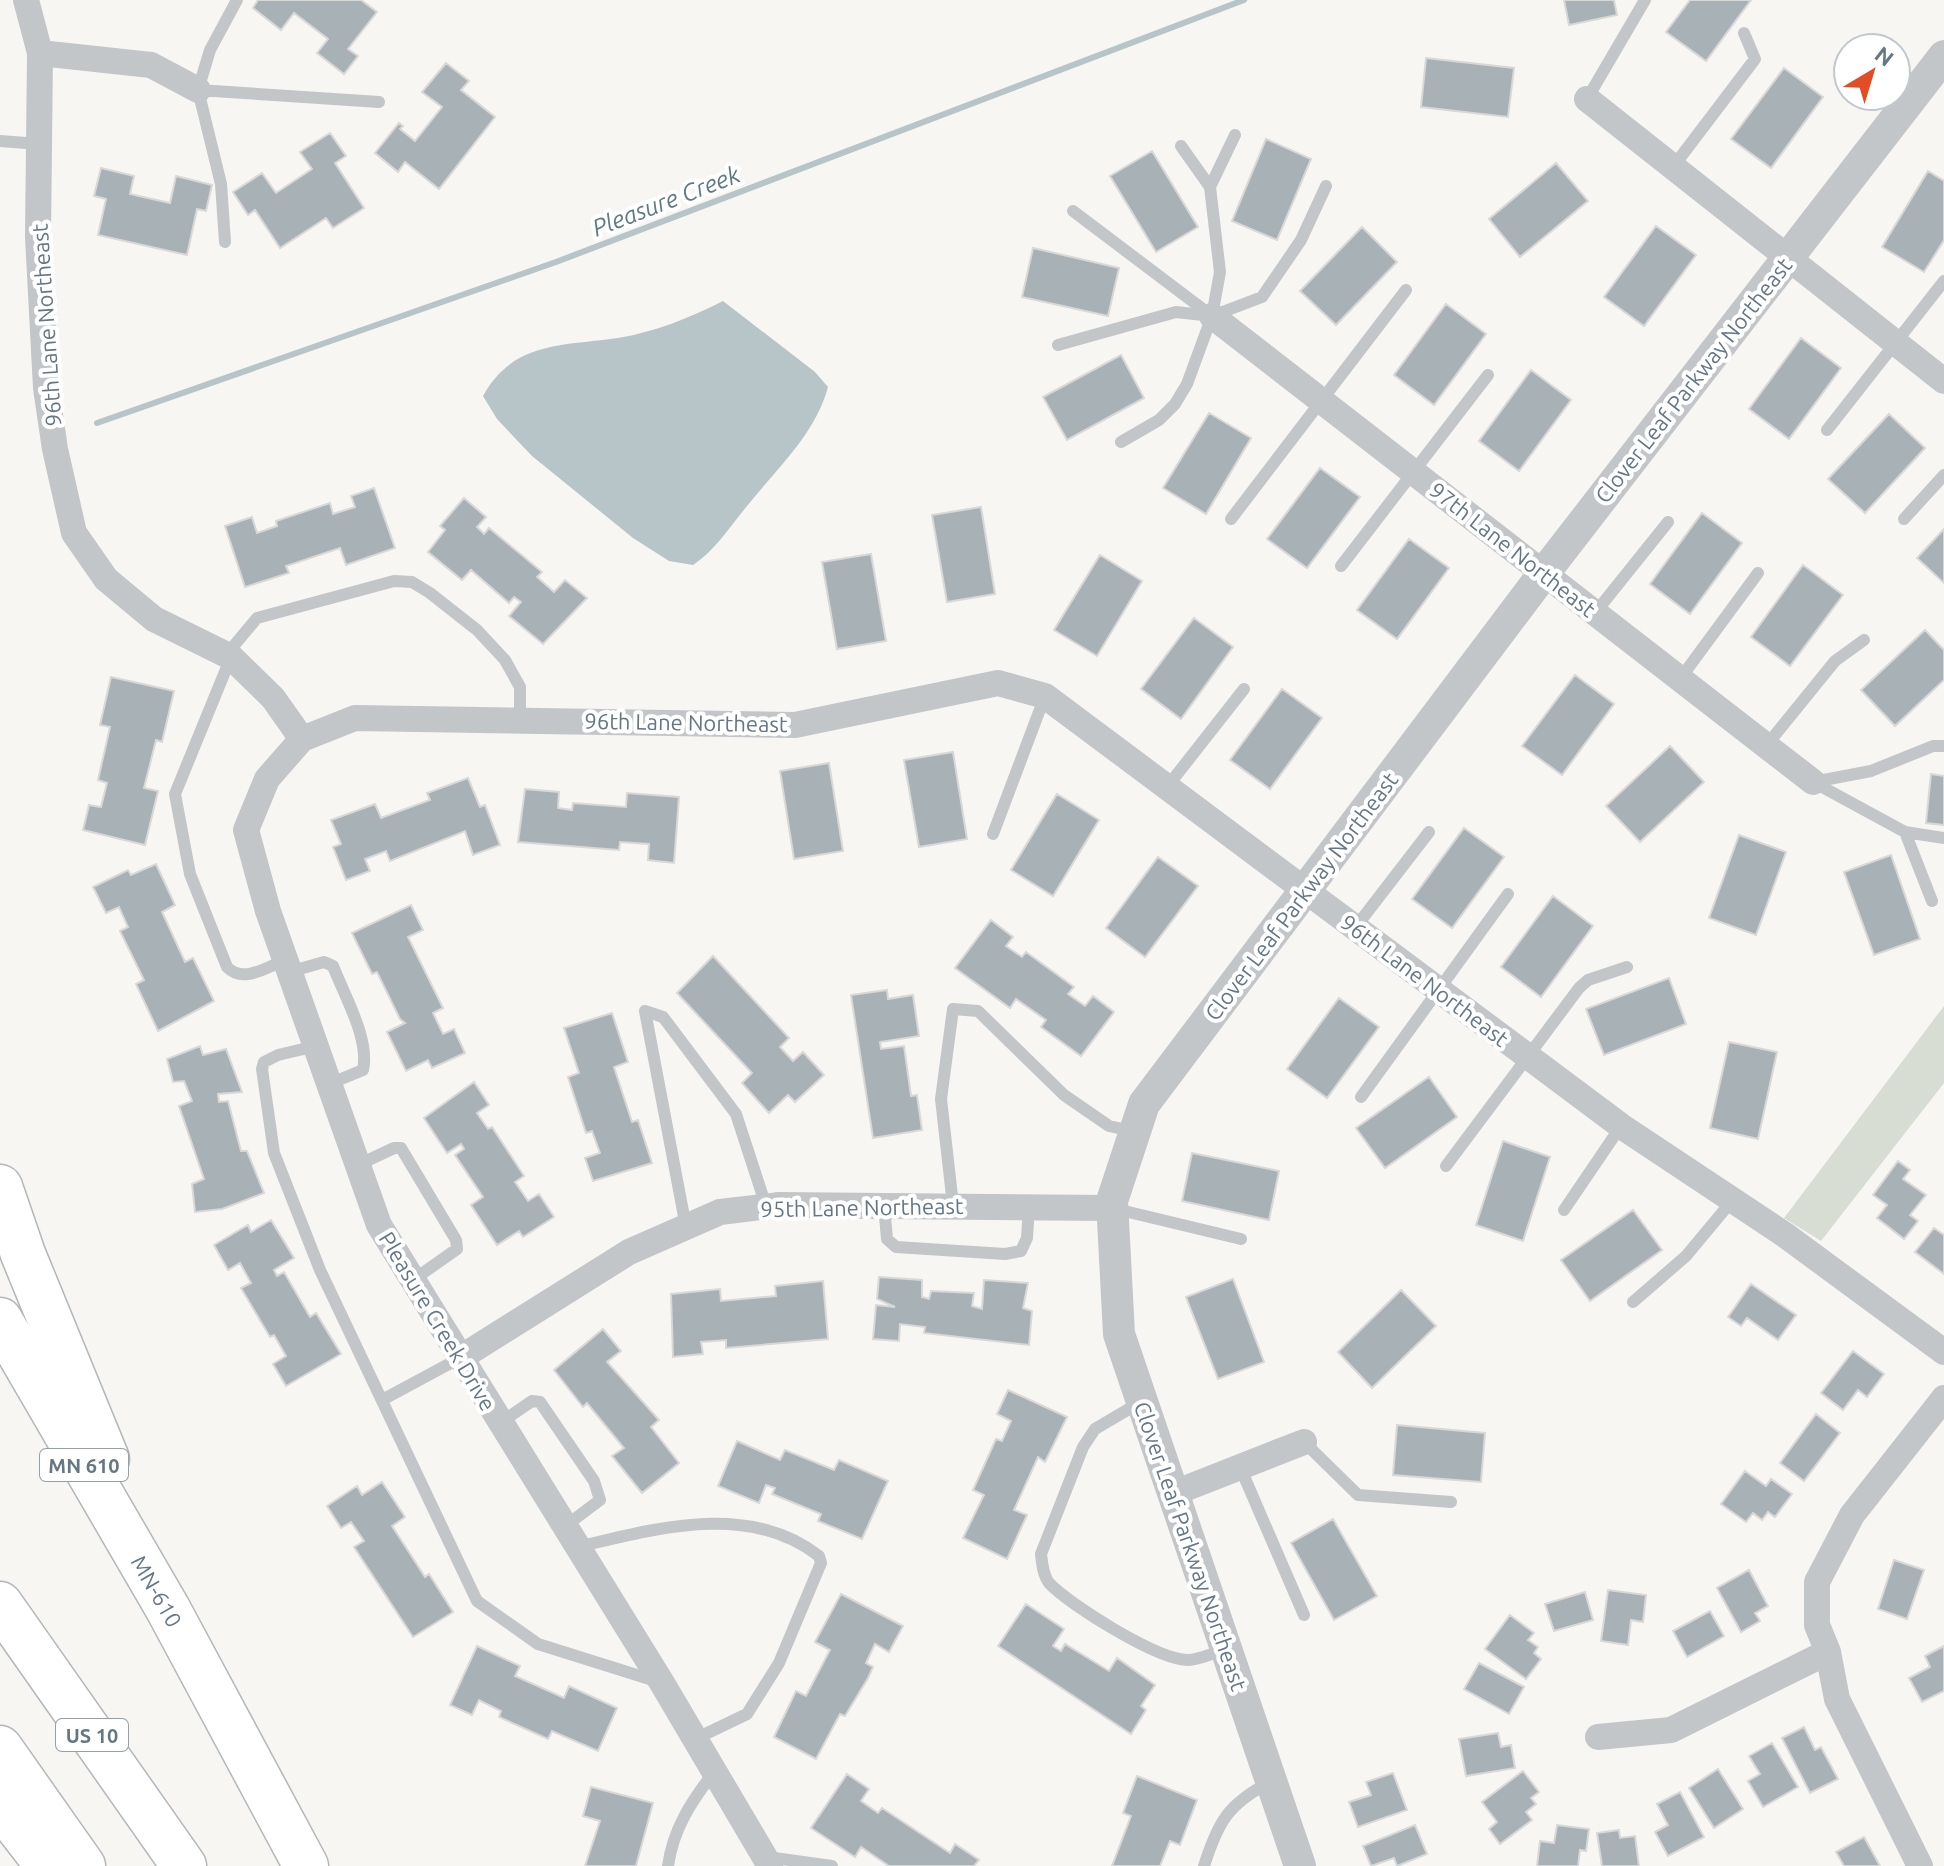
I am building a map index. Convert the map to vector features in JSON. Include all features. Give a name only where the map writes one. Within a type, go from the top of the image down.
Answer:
[{"type":"highway","points":[[0,1187],[23,1254],[168,1609]]},
{"type":"highway","name":"MN-610","points":[[0,1320],[168,1609],[306,1866]]},
{"type":"highway","name":"US 10","points":[[0,1604],[184,1866]]},
{"type":"highway","points":[[0,1748],[83,1866]]},
{"type":"highway","points":[[0,1804],[48,1866]]},
{"type":"street","name":"96th Lane Northeast","points":[[26,0],[40,53],[38,237],[46,388],[55,449],[74,533],[106,579],[154,619],[229,656],[273,698],[302,739],[355,718],[795,725],[998,683],[1045,696],[1621,1126],[1731,1202],[1785,1235],[1944,1352]]},
{"type":"street","points":[[40,53],[151,65],[198,90]]},
{"type":"street","name":"Clover Leaf Parkway Northeast","points":[[1300,1866],[1119,1334],[1112,1208],[1144,1104],[1544,573],[1944,56]]},
{"type":"street","points":[[1587,99],[1944,381]]},
{"type":"street","name":"97th Lane Northeast","points":[[1212,316],[1813,782]]},
{"type":"street","name":"Pleasure Creek Drive","points":[[302,739],[267,779],[246,830],[287,966],[379,1225],[662,1683],[767,1861]]},
{"type":"street","name":"95th Lane Northeast","points":[[460,1358],[629,1252],[720,1212],[766,1206],[1029,1205],[1112,1208]]},
{"type":"street","points":[[1920,1866],[1837,1699],[1828,1652],[1817,1625],[1817,1582],[1852,1515],[1944,1398]]},
{"type":"street","points":[[1174,1493],[1304,1442]]},
{"type":"street","points":[[1598,1737],[1671,1730],[1828,1652]]},
{"type":"lane","points":[[225,242],[221,184],[198,90],[210,50],[237,0]]},
{"type":"lane","points":[[1587,99],[1645,0]]},
{"type":"lane","points":[[1673,167],[1755,59],[1744,33]]},
{"type":"lane","points":[[198,90],[379,102]]},
{"type":"lane","points":[[1210,187],[1235,135]]},
{"type":"lane","points":[[0,141],[39,144]]},
{"type":"lane","points":[[1121,442],[1159,420],[1175,404],[1187,384],[1212,316],[1220,272],[1210,187],[1181,146]]},
{"type":"lane","points":[[1058,345],[1176,312],[1212,316],[1262,297],[1301,240],[1326,186]]},
{"type":"lane","points":[[1073,211],[1212,316]]},
{"type":"lane","points":[[1827,430],[1944,281]]},
{"type":"lane","points":[[1231,519],[1406,290]]},
{"type":"lane","points":[[1341,566],[1488,375]]},
{"type":"lane","points":[[1904,519],[1944,475]]},
{"type":"lane","points":[[1595,613],[1668,522]]},
{"type":"lane","points":[[1680,679],[1758,573]]},
{"type":"lane","points":[[329,1084],[363,1070],[366,1058],[333,966],[324,962],[287,966],[244,976],[234,974],[227,967],[190,874],[175,794],[229,656],[257,618],[394,581],[412,582],[477,630],[505,660],[520,687],[520,719]]},
{"type":"lane","points":[[1766,746],[1835,661],[1864,640]]},
{"type":"lane","points":[[1167,788],[1244,689]]},
{"type":"lane","points":[[993,834],[1045,696]]},
{"type":"lane","points":[[1813,782],[1871,771],[1933,746],[1944,746]]},
{"type":"lane","points":[[1813,782],[1905,832],[1944,838]]},
{"type":"lane","points":[[1355,928],[1429,832]]},
{"type":"lane","points":[[1905,832],[1932,901]]},
{"type":"lane","points":[[1361,1097],[1508,894]]},
{"type":"lane","points":[[1446,1166],[1588,980],[1627,967]]},
{"type":"lane","points":[[953,1205],[941,1099],[953,1009],[978,1011],[1064,1095],[1109,1126],[1135,1132]]},
{"type":"lane","points":[[686,1227],[645,1011],[663,1017],[736,1114],[766,1206]]},
{"type":"lane","points":[[316,1046],[278,1055],[264,1062],[262,1069],[274,1153],[320,1270],[477,1601],[538,1644],[662,1683]]},
{"type":"lane","points":[[1564,1210],[1621,1126]]},
{"type":"lane","points":[[358,1165],[394,1148],[401,1148],[456,1240],[457,1249],[412,1280]]},
{"type":"lane","points":[[1633,1302],[1686,1256],[1731,1202]]},
{"type":"lane","points":[[884,1205],[887,1239],[896,1247],[1005,1254],[1021,1251],[1027,1238],[1029,1205]]},
{"type":"lane","points":[[1112,1208],[1241,1239]]},
{"type":"lane","points":[[382,1400],[460,1358]]},
{"type":"lane","points":[[500,1423],[532,1401],[540,1402],[594,1481],[600,1500],[571,1537]]},
{"type":"lane","points":[[1142,1401],[1095,1429],[1083,1447],[1041,1554],[1043,1569],[1048,1581],[1079,1606],[1154,1653],[1190,1661],[1226,1649]]},
{"type":"lane","points":[[1304,1442],[1358,1495],[1451,1502]]},
{"type":"lane","points":[[1240,1467],[1304,1615]]},
{"type":"lane","points":[[571,1537],[726,1521],[793,1542],[819,1556],[821,1563],[779,1663],[747,1714],[695,1739]]},
{"type":"lane","points":[[668,1866],[671,1843],[692,1800],[715,1771]]},
{"type":"lane","points":[[1204,1866],[1229,1811],[1244,1796],[1270,1782]]},
{"type":"lane","points":[[767,1861],[832,1866]]},
{"type":"shaded area","points":[[723,301],[815,372],[828,387],[813,422],[792,453],[720,540],[693,565],[669,561],[633,538],[532,456],[497,419],[483,396],[509,365],[541,349],[645,332],[685,319]]},
{"type":"shaded area","points":[[1944,1006],[1944,1083],[1821,1241],[1784,1218]]},
{"type":"building","points":[[258,0],[361,0],[377,12],[348,49],[358,56],[344,74],[317,53],[328,39],[294,13],[281,30],[253,8]]},
{"type":"building","points":[[1564,0],[1614,0],[1617,15],[1569,25]]},
{"type":"building","points":[[1690,0],[1751,0],[1706,61],[1666,32]]},
{"type":"building","points":[[1426,58],[1514,68],[1508,117],[1421,107]]},
{"type":"building","points":[[446,63],[469,81],[461,90],[495,117],[439,189],[405,162],[398,172],[375,153],[399,123],[403,126],[400,129],[415,141],[442,107],[422,92]]},
{"type":"building","points":[[1784,68],[1823,97],[1771,168],[1731,139]]},
{"type":"building","points":[[330,133],[346,156],[335,163],[364,208],[333,228],[326,218],[280,248],[255,210],[248,215],[233,192],[262,173],[276,193],[312,169],[300,152]]},
{"type":"building","points":[[1266,139],[1311,159],[1277,240],[1232,221]]},
{"type":"building","points":[[1152,151],[1198,227],[1156,252],[1110,176]]},
{"type":"building","points":[[1556,163],[1588,201],[1520,257],[1489,219]]},
{"type":"building","points":[[101,168],[134,176],[130,194],[170,203],[176,176],[212,185],[206,211],[197,209],[187,255],[98,235],[106,199],[94,196]]},
{"type":"building","points":[[1928,171],[1944,181],[1944,240],[1924,272],[1882,247]]},
{"type":"building","points":[[1656,226],[1696,255],[1644,326],[1604,297]]},
{"type":"building","points":[[1362,227],[1397,262],[1336,325],[1300,291]]},
{"type":"building","points":[[1033,248],[1119,268],[1108,316],[1022,297]]},
{"type":"building","points":[[1446,304],[1486,334],[1434,405],[1394,375]]},
{"type":"building","points":[[1801,338],[1841,368],[1789,439],[1749,409]]},
{"type":"building","points":[[1121,355],[1144,398],[1067,440],[1043,397]]},
{"type":"building","points":[[1531,370],[1571,400],[1519,471],[1479,441]]},
{"type":"building","points":[[1209,413],[1251,438],[1206,514],[1163,488]]},
{"type":"building","points":[[1889,414],[1925,448],[1865,513],[1828,479]]},
{"type":"building","points":[[1320,468],[1360,497],[1307,568],[1267,539]]},
{"type":"building","points":[[374,488],[395,548],[346,565],[340,548],[286,566],[289,573],[245,587],[225,526],[252,517],[257,533],[277,526],[276,521],[330,503],[333,514],[355,507],[351,496]]},
{"type":"building","points":[[464,498],[486,517],[477,527],[484,534],[489,528],[542,572],[537,577],[554,592],[565,580],[587,598],[543,644],[509,616],[521,602],[514,597],[509,603],[471,570],[462,580],[428,552],[445,530],[440,526]]},
{"type":"building","points":[[981,507],[995,594],[947,602],[932,515]]},
{"type":"building","points":[[1702,513],[1742,543],[1690,614],[1650,584]]},
{"type":"building","points":[[1944,529],[1944,583],[1917,558]]},
{"type":"building","points":[[1409,539],[1449,568],[1397,639],[1357,610]]},
{"type":"building","points":[[871,554],[886,641],[837,649],[822,562]]},
{"type":"building","points":[[1100,555],[1142,581],[1097,656],[1054,630]]},
{"type":"building","points":[[1803,565],[1843,595],[1790,666],[1751,637]]},
{"type":"building","points":[[1194,618],[1233,647],[1181,719],[1141,689]]},
{"type":"building","points":[[1925,630],[1944,650],[1944,680],[1895,726],[1861,690]]},
{"type":"building","points":[[1575,675],[1614,704],[1562,775],[1522,746]]},
{"type":"building","points":[[111,677],[174,691],[162,742],[156,740],[144,788],[158,791],[145,845],[83,830],[89,805],[101,807],[107,783],[98,780],[110,727],[100,725]]},
{"type":"building","points":[[1282,689],[1322,718],[1270,789],[1230,760]]},
{"type":"building","points":[[1670,746],[1704,782],[1640,842],[1606,806]]},
{"type":"building","points":[[953,752],[967,839],[919,847],[904,760]]},
{"type":"building","points":[[829,763],[843,851],[794,859],[780,771]]},
{"type":"building","points":[[1931,774],[1944,776],[1944,825],[1926,823]]},
{"type":"building","points":[[468,778],[480,807],[485,805],[500,845],[473,855],[465,831],[390,861],[386,851],[365,859],[370,871],[346,880],[333,847],[341,844],[331,820],[375,804],[381,818],[430,800],[427,793]]},
{"type":"building","points":[[525,789],[559,792],[558,808],[572,810],[573,803],[626,807],[627,793],[679,797],[674,863],[648,860],[649,844],[620,842],[619,850],[518,842]]},
{"type":"building","points":[[1057,794],[1099,820],[1053,896],[1011,870]]},
{"type":"building","points":[[1464,828],[1504,857],[1452,928],[1412,899]]},
{"type":"building","points":[[1739,835],[1786,852],[1756,935],[1709,918]]},
{"type":"building","points":[[1891,855],[1920,939],[1874,955],[1844,872]]},
{"type":"building","points":[[1158,857],[1198,886],[1145,957],[1106,928]]},
{"type":"building","points":[[156,864],[175,905],[162,912],[185,962],[193,958],[214,1001],[158,1031],[136,984],[144,980],[120,931],[128,927],[119,907],[106,913],[93,887],[128,870],[131,875]]},
{"type":"building","points":[[1553,896],[1593,926],[1541,997],[1501,967]]},
{"type":"building","points":[[411,905],[423,930],[408,937],[443,1008],[433,1013],[443,1034],[454,1029],[465,1053],[432,1068],[428,1060],[406,1071],[387,1032],[405,1023],[400,1019],[377,972],[372,974],[352,933]]},
{"type":"building","points":[[991,920],[1013,937],[1006,946],[1022,957],[1026,952],[1074,987],[1068,994],[1085,1006],[1093,996],[1114,1012],[1081,1056],[1041,1027],[1046,1020],[1016,999],[1010,1008],[955,968]]},
{"type":"building","points":[[713,956],[789,1038],[780,1047],[793,1061],[803,1052],[824,1075],[795,1102],[788,1095],[769,1113],[742,1083],[752,1073],[677,993]]},
{"type":"building","points":[[1669,978],[1686,1024],[1604,1055],[1586,1009]]},
{"type":"building","points":[[887,990],[888,999],[913,995],[919,1036],[880,1042],[881,1049],[904,1046],[911,1096],[917,1095],[922,1130],[873,1138],[851,995]]},
{"type":"building","points":[[1339,998],[1379,1027],[1327,1098],[1287,1069]]},
{"type":"building","points":[[612,1013],[628,1062],[614,1067],[632,1122],[638,1120],[652,1163],[593,1181],[585,1158],[600,1153],[592,1131],[586,1133],[568,1077],[579,1073],[564,1028]]},
{"type":"building","points":[[1729,1042],[1777,1052],[1758,1139],[1710,1128]]},
{"type":"building","points":[[200,1046],[203,1055],[226,1049],[242,1092],[218,1094],[219,1102],[228,1101],[241,1151],[247,1151],[264,1193],[222,1209],[195,1212],[192,1184],[204,1179],[179,1106],[192,1101],[184,1081],[173,1082],[167,1059]]},
{"type":"building","points":[[1429,1077],[1457,1117],[1385,1168],[1356,1128]]},
{"type":"building","points":[[474,1082],[489,1105],[477,1113],[488,1129],[492,1127],[524,1176],[515,1182],[528,1201],[539,1194],[554,1217],[523,1237],[519,1231],[497,1245],[471,1205],[483,1197],[455,1155],[464,1149],[461,1144],[447,1153],[424,1118]]},
{"type":"building","points":[[1503,1141],[1550,1157],[1523,1241],[1476,1225]]},
{"type":"building","points":[[1192,1153],[1279,1171],[1269,1220],[1182,1201]]},
{"type":"building","points":[[1898,1161],[1910,1170],[1903,1179],[1926,1195],[1910,1215],[1918,1221],[1904,1239],[1877,1218],[1887,1205],[1873,1195]]},
{"type":"building","points":[[1633,1210],[1662,1250],[1590,1301],[1561,1260]]},
{"type":"building","points":[[271,1220],[294,1258],[274,1270],[277,1276],[284,1272],[310,1317],[316,1313],[341,1354],[286,1386],[273,1364],[286,1356],[274,1335],[270,1337],[241,1288],[251,1283],[240,1263],[228,1270],[214,1245],[248,1225],[251,1232]]},
{"type":"building","points":[[1934,1228],[1944,1235],[1944,1274],[1915,1252]]},
{"type":"building","points":[[879,1277],[922,1280],[922,1297],[929,1299],[931,1291],[974,1293],[972,1306],[982,1309],[984,1280],[1028,1283],[1023,1308],[1032,1311],[1029,1345],[924,1333],[925,1327],[900,1324],[899,1341],[873,1339],[876,1305],[895,1307],[877,1299]]},
{"type":"building","points":[[1233,1279],[1264,1362],[1218,1379],[1186,1297]]},
{"type":"building","points":[[823,1281],[828,1339],[726,1348],[726,1340],[701,1342],[703,1354],[673,1357],[671,1294],[720,1289],[721,1301],[776,1296],[775,1286]]},
{"type":"building","points":[[1751,1284],[1796,1315],[1778,1340],[1747,1318],[1741,1326],[1728,1317]]},
{"type":"building","points":[[1401,1290],[1436,1326],[1372,1388],[1338,1352]]},
{"type":"building","points":[[603,1329],[621,1351],[607,1362],[659,1420],[651,1427],[679,1463],[642,1493],[612,1456],[624,1448],[587,1403],[583,1407],[554,1370]]},
{"type":"building","points":[[1853,1351],[1884,1374],[1867,1397],[1858,1390],[1843,1410],[1821,1393]]},
{"type":"building","points":[[1008,1390],[1067,1417],[1045,1462],[1038,1457],[1014,1510],[1027,1515],[1007,1559],[963,1538],[984,1495],[973,1490],[996,1439],[1002,1441],[1011,1421],[997,1414]]},
{"type":"building","points":[[1816,1414],[1840,1433],[1804,1481],[1780,1463]]},
{"type":"building","points":[[1397,1425],[1485,1433],[1481,1482],[1393,1475]]},
{"type":"building","points":[[737,1441],[780,1460],[785,1450],[834,1470],[839,1460],[888,1481],[862,1539],[818,1521],[821,1514],[772,1494],[775,1488],[766,1485],[759,1503],[718,1486]]},
{"type":"building","points":[[1745,1471],[1766,1486],[1771,1479],[1792,1494],[1775,1517],[1768,1512],[1762,1520],[1753,1513],[1746,1522],[1721,1504]]},
{"type":"building","points":[[382,1482],[405,1517],[392,1526],[425,1577],[429,1574],[453,1612],[413,1637],[354,1547],[364,1541],[351,1522],[341,1528],[327,1506],[357,1486],[362,1495]]},
{"type":"building","points":[[1333,1519],[1377,1596],[1334,1620],[1291,1543]]},
{"type":"building","points":[[1894,1560],[1924,1570],[1907,1619],[1878,1609]]},
{"type":"building","points":[[1749,1570],[1768,1606],[1755,1613],[1760,1621],[1741,1632],[1717,1588]]},
{"type":"building","points":[[1608,1590],[1646,1595],[1643,1622],[1631,1620],[1628,1645],[1601,1641]]},
{"type":"building","points":[[1585,1592],[1593,1620],[1554,1631],[1545,1604]]},
{"type":"building","points":[[841,1594],[903,1626],[889,1652],[875,1644],[866,1663],[873,1667],[868,1678],[845,1716],[840,1714],[816,1759],[774,1737],[796,1691],[806,1696],[830,1650],[815,1642]]},
{"type":"building","points":[[1026,1604],[1064,1629],[1053,1646],[1061,1651],[1065,1644],[1109,1671],[1117,1658],[1155,1685],[1141,1706],[1146,1710],[1131,1734],[998,1646]]},
{"type":"building","points":[[1710,1611],[1724,1636],[1687,1657],[1673,1631]]},
{"type":"building","points":[[1510,1615],[1534,1633],[1528,1640],[1538,1647],[1534,1653],[1541,1659],[1526,1679],[1485,1649]]},
{"type":"building","points":[[477,1646],[520,1666],[515,1676],[564,1698],[569,1686],[617,1708],[598,1751],[552,1731],[548,1739],[499,1717],[501,1711],[479,1700],[472,1715],[450,1705]]},
{"type":"building","points":[[1944,1646],[1944,1691],[1922,1702],[1909,1678],[1930,1667],[1925,1656]]},
{"type":"building","points":[[1479,1663],[1524,1687],[1509,1714],[1464,1689]]},
{"type":"building","points":[[1804,1727],[1815,1750],[1821,1747],[1838,1779],[1810,1793],[1782,1738]]},
{"type":"building","points":[[1498,1733],[1501,1747],[1511,1745],[1515,1768],[1466,1776],[1459,1739]]},
{"type":"building","points":[[1772,1743],[1798,1787],[1763,1807],[1748,1781],[1760,1774],[1749,1756]]},
{"type":"building","points":[[1718,1769],[1743,1809],[1714,1828],[1689,1788]]},
{"type":"building","points":[[1523,1771],[1539,1792],[1531,1798],[1536,1804],[1526,1812],[1532,1820],[1500,1844],[1489,1829],[1497,1822],[1482,1802]]},
{"type":"building","points":[[1393,1773],[1407,1810],[1358,1827],[1349,1802],[1371,1795],[1366,1782]]},
{"type":"building","points":[[847,1774],[869,1789],[861,1801],[878,1813],[882,1808],[950,1853],[955,1844],[979,1860],[974,1866],[889,1866],[861,1847],[855,1857],[811,1828]]},
{"type":"building","points":[[1137,1776],[1197,1800],[1180,1845],[1170,1841],[1160,1866],[1112,1866],[1131,1816],[1123,1813]]},
{"type":"building","points":[[591,1787],[653,1803],[636,1866],[585,1866],[600,1821],[583,1816]]},
{"type":"building","points":[[1680,1792],[1704,1837],[1668,1856],[1655,1832],[1668,1825],[1657,1804]]},
{"type":"building","points":[[1415,1825],[1427,1854],[1397,1866],[1394,1858],[1371,1866],[1363,1846]]},
{"type":"building","points":[[1557,1825],[1589,1829],[1586,1851],[1580,1850],[1578,1866],[1537,1866],[1540,1841],[1554,1843]]},
{"type":"building","points":[[1619,1830],[1620,1838],[1635,1836],[1639,1866],[1602,1866],[1597,1833]]},
{"type":"building","points":[[1864,1837],[1880,1866],[1844,1866],[1836,1852]]},
{"type":"waterway","name":"Pleasure Creek","points":[[97,423],[556,262],[1244,0]]}]
